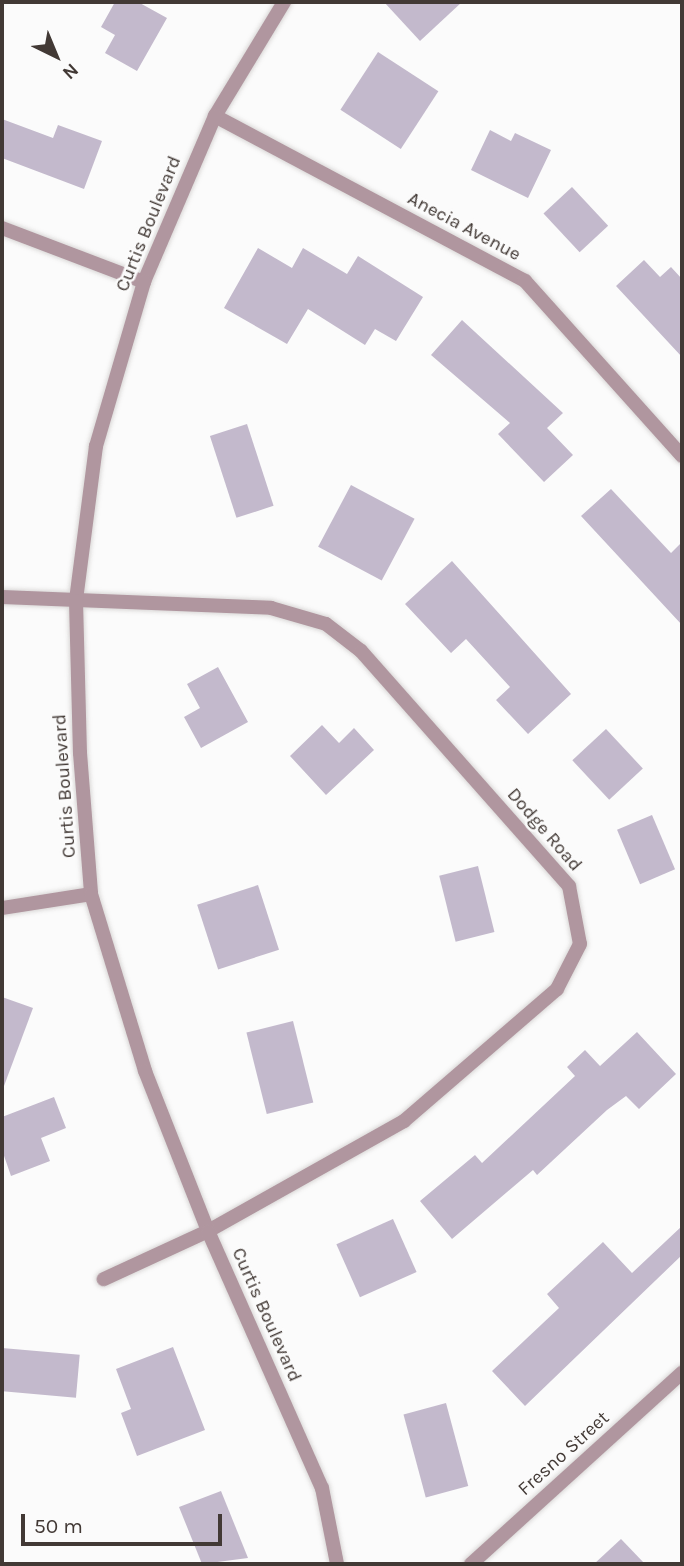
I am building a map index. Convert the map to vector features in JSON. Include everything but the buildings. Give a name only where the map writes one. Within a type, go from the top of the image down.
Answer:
[{"type":"street","name":"Curtis Boulevard","points":[[284,2],[215,116],[144,282],[96,446],[76,601],[92,894],[145,1071],[208,1231],[322,1488],[337,1564]]},
{"type":"street","name":"Anecia Avenue","points":[[215,116],[525,281],[682,456]]},
{"type":"street","points":[[2,228],[144,282]]},
{"type":"street","name":"Dodge Road","points":[[2,597],[271,608],[326,624],[361,651],[569,886],[580,944],[557,989],[404,1121],[208,1231],[104,1279]]},
{"type":"street","points":[[2,908],[92,894]]},
{"type":"street","name":"Fresno Street","points":[[471,1564],[682,1373]]}]
